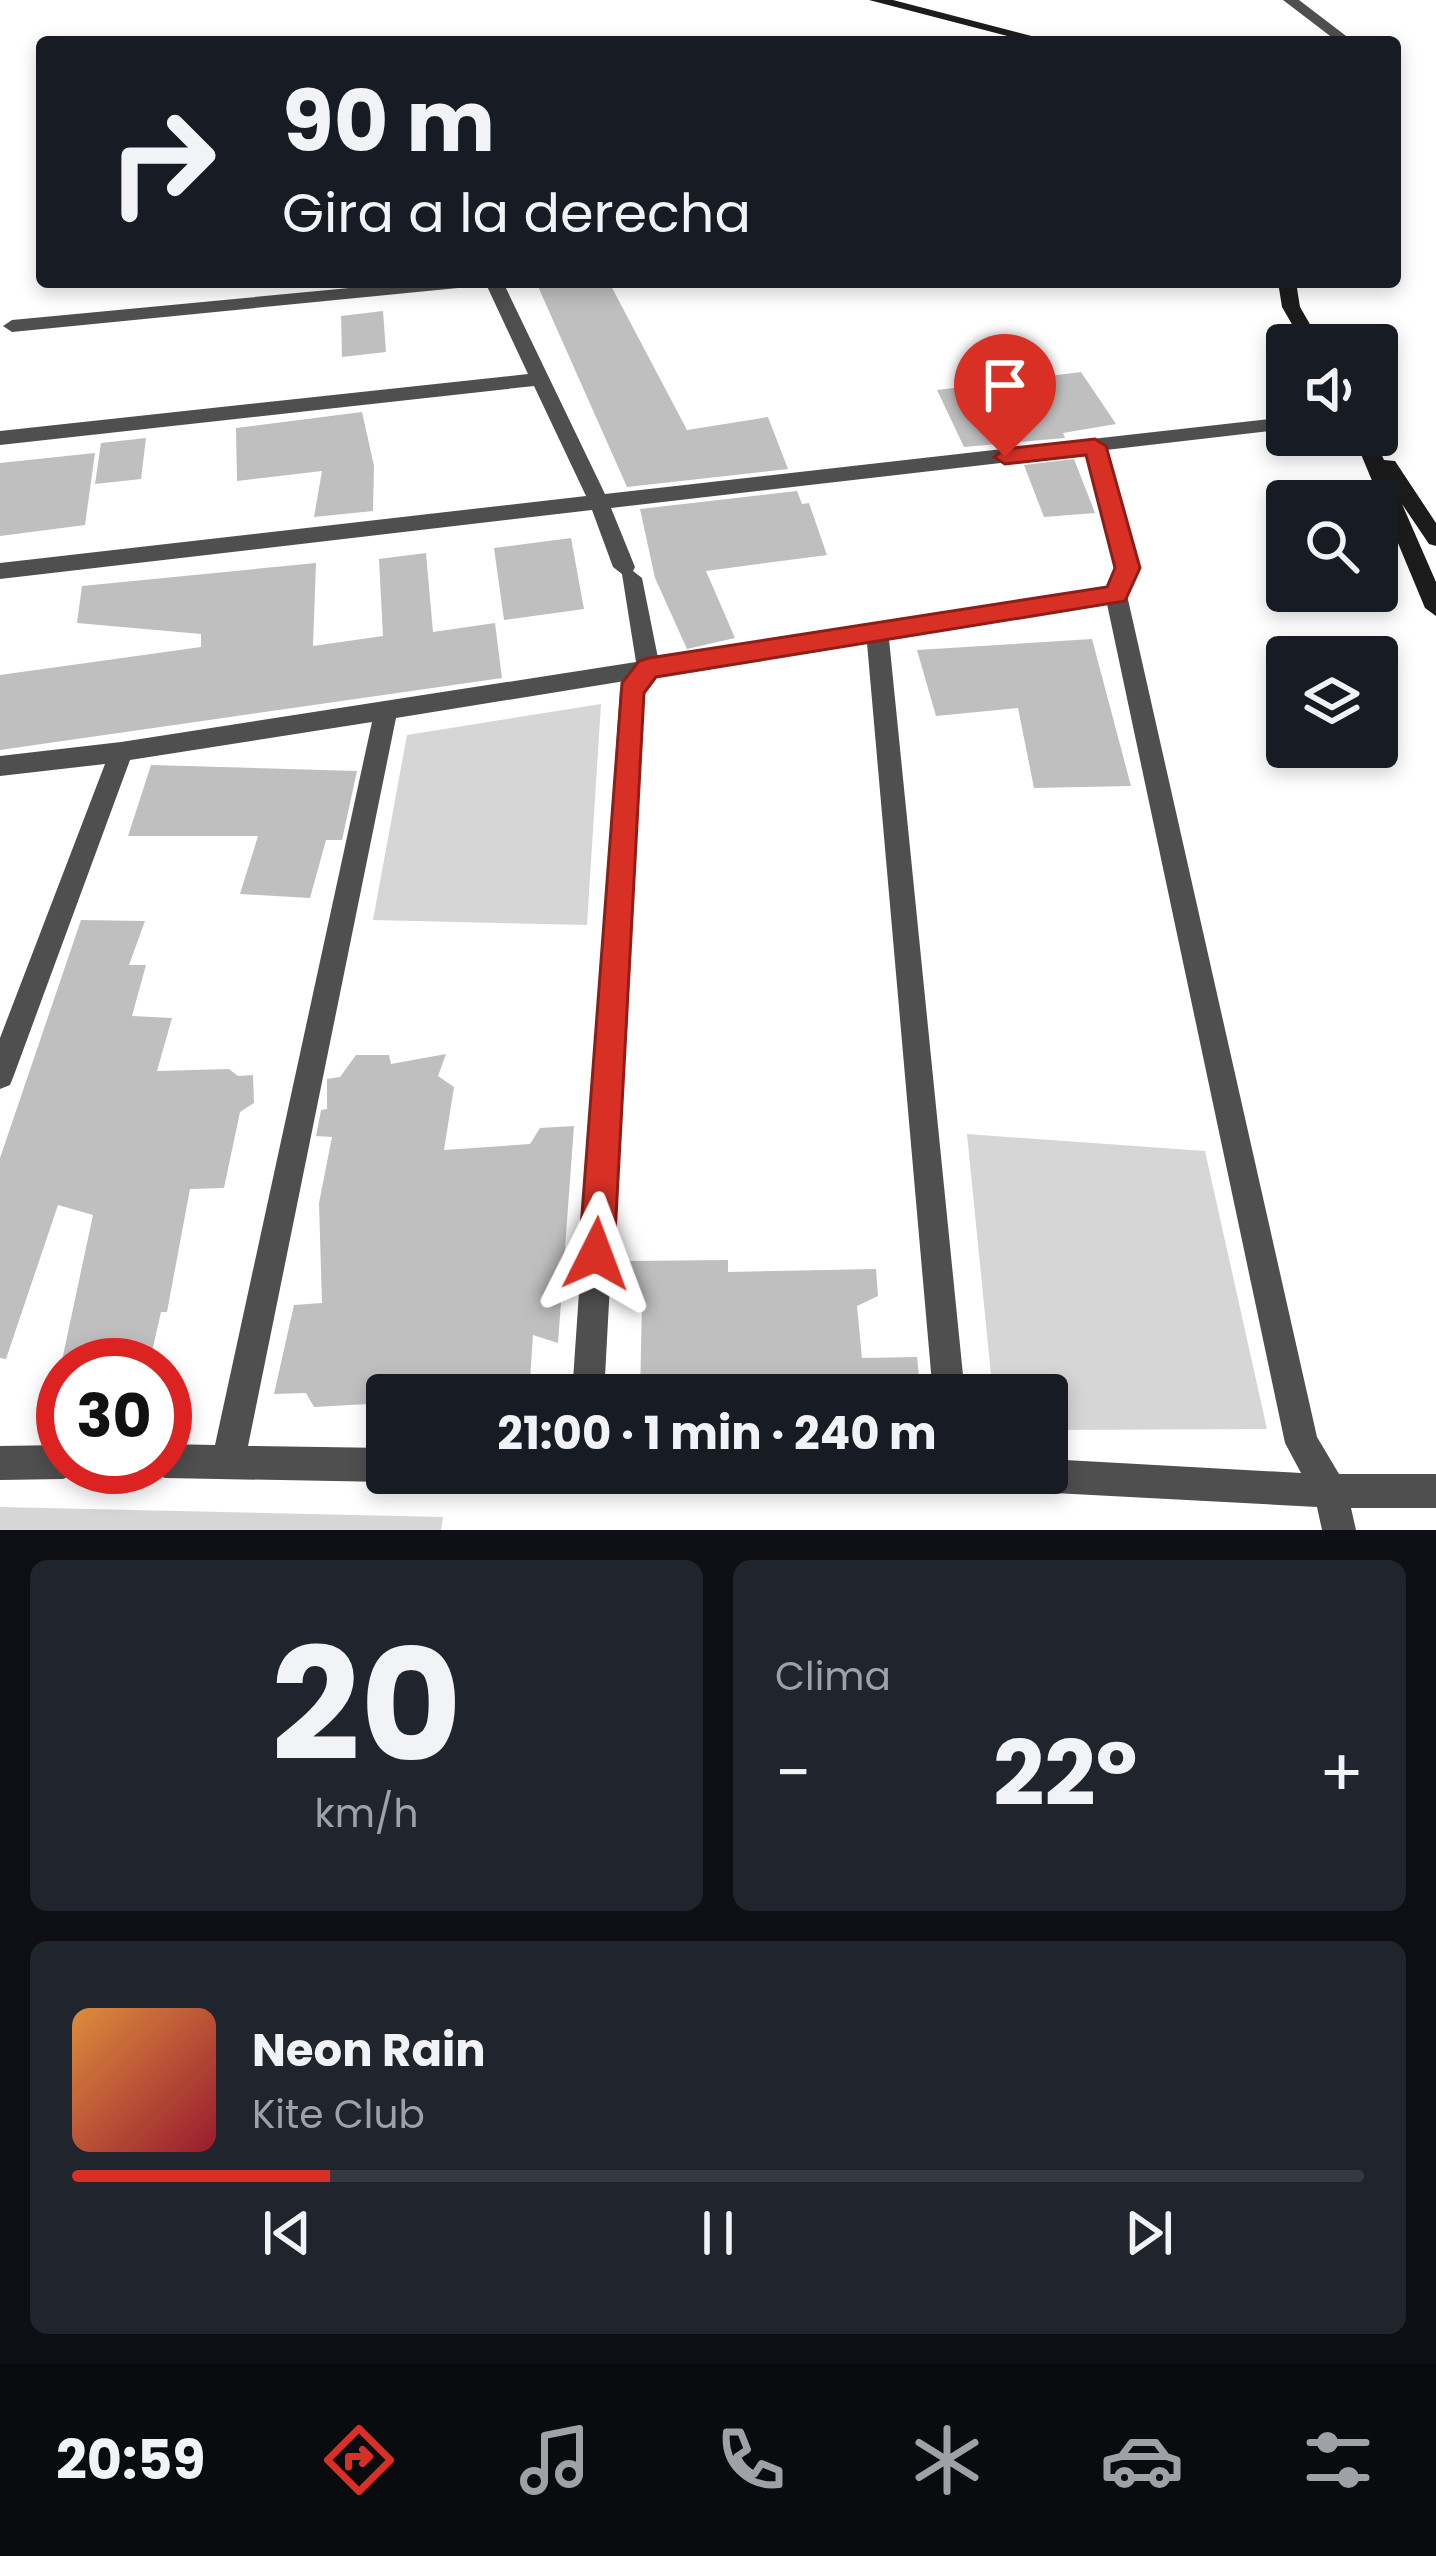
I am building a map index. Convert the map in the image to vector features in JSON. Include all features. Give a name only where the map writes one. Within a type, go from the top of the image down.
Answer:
[{"type":"main road","points":[[876,0],[1023,36]]},
{"type":"main road","points":[[1288,288],[1301,324]]},
{"type":"main road","points":[[1374,456],[1436,608]]},
{"type":"main road","points":[[1380,456],[1436,539]]},
{"type":"street","points":[[1290,0],[1339,36]]},
{"type":"street","points":[[12,326],[406,288]]},
{"type":"street","points":[[497,288],[599,503],[627,573],[649,668]]},
{"type":"street","points":[[0,438],[539,379]]},
{"type":"street","points":[[0,571],[1266,426]]},
{"type":"street","points":[[1095,446],[1127,568],[1116,595],[1303,1443],[1330,1491],[1339,1530]]},
{"type":"street","points":[[0,766],[121,752],[1116,595]]},
{"type":"street","points":[[877,633],[947,1374]]},
{"type":"street","points":[[589,1374],[631,690],[649,668]]},
{"type":"street","points":[[228,1460],[386,711]]},
{"type":"street","points":[[0,1075],[121,752]]},
{"type":"street","points":[[192,1461],[366,1464]]},
{"type":"street","points":[[0,1463],[36,1462]]},
{"type":"street","points":[[1068,1477],[1330,1491],[1436,1491]]},
{"type":"shaded area","points":[[601,704],[587,925],[373,920],[407,735]]},
{"type":"shaded area","points":[[967,1134],[1205,1151],[1267,1429],[1068,1430],[1068,1374],[991,1374]]},
{"type":"shaded area","points":[[0,1507],[443,1517],[441,1530],[0,1530]]},
{"type":"building","points":[[539,288],[612,288],[687,430],[768,417],[788,469],[627,487]]},
{"type":"building","points":[[383,311],[386,352],[342,357],[341,316]]},
{"type":"building","points":[[1081,372],[1116,424],[1063,433],[1065,438],[964,447],[937,390]]},
{"type":"building","points":[[362,412],[374,466],[373,511],[314,517],[322,471],[237,481],[236,428]]},
{"type":"building","points":[[146,438],[141,479],[95,484],[101,443]]},
{"type":"building","points":[[95,453],[85,525],[0,536],[0,463]]},
{"type":"building","points":[[1074,459],[1095,513],[1044,517],[1024,465]]},
{"type":"building","points":[[797,491],[802,504],[809,503],[827,555],[706,571],[735,638],[687,649],[655,578],[640,509]]},
{"type":"building","points":[[571,538],[584,609],[504,620],[494,548]]},
{"type":"building","points":[[426,553],[433,632],[495,623],[502,678],[0,750],[0,675],[201,647],[201,634],[77,623],[82,586],[316,563],[313,646],[383,636],[379,559]]},
{"type":"building","points":[[1092,639],[1131,786],[1034,788],[1018,708],[936,716],[917,650]]},
{"type":"building","points":[[151,765],[357,771],[342,840],[326,840],[310,898],[240,894],[258,836],[128,836]]},
{"type":"building","points":[[81,920],[145,921],[129,965],[146,965],[132,1016],[172,1018],[157,1071],[229,1069],[238,1076],[253,1075],[254,1103],[240,1112],[224,1188],[190,1189],[167,1312],[161,1312],[155,1338],[67,1338],[93,1215],[58,1205],[6,1359],[0,1358],[0,1158]]},
{"type":"building","points":[[446,1054],[438,1076],[454,1087],[444,1150],[530,1144],[540,1128],[574,1126],[558,1343],[533,1335],[530,1374],[366,1374],[366,1404],[314,1407],[306,1393],[274,1394],[294,1305],[322,1303],[319,1203],[332,1137],[316,1136],[321,1110],[327,1109],[327,1079],[340,1077],[356,1055],[389,1055],[391,1064]]},
{"type":"building","points":[[728,1260],[728,1272],[876,1269],[878,1296],[857,1306],[862,1358],[917,1357],[919,1374],[640,1374],[642,1302],[628,1302],[628,1261]]},
{"type":"route","points":[[596,1254],[631,690],[649,668],[1116,595],[1127,568],[1095,446],[1005,457]]}]
